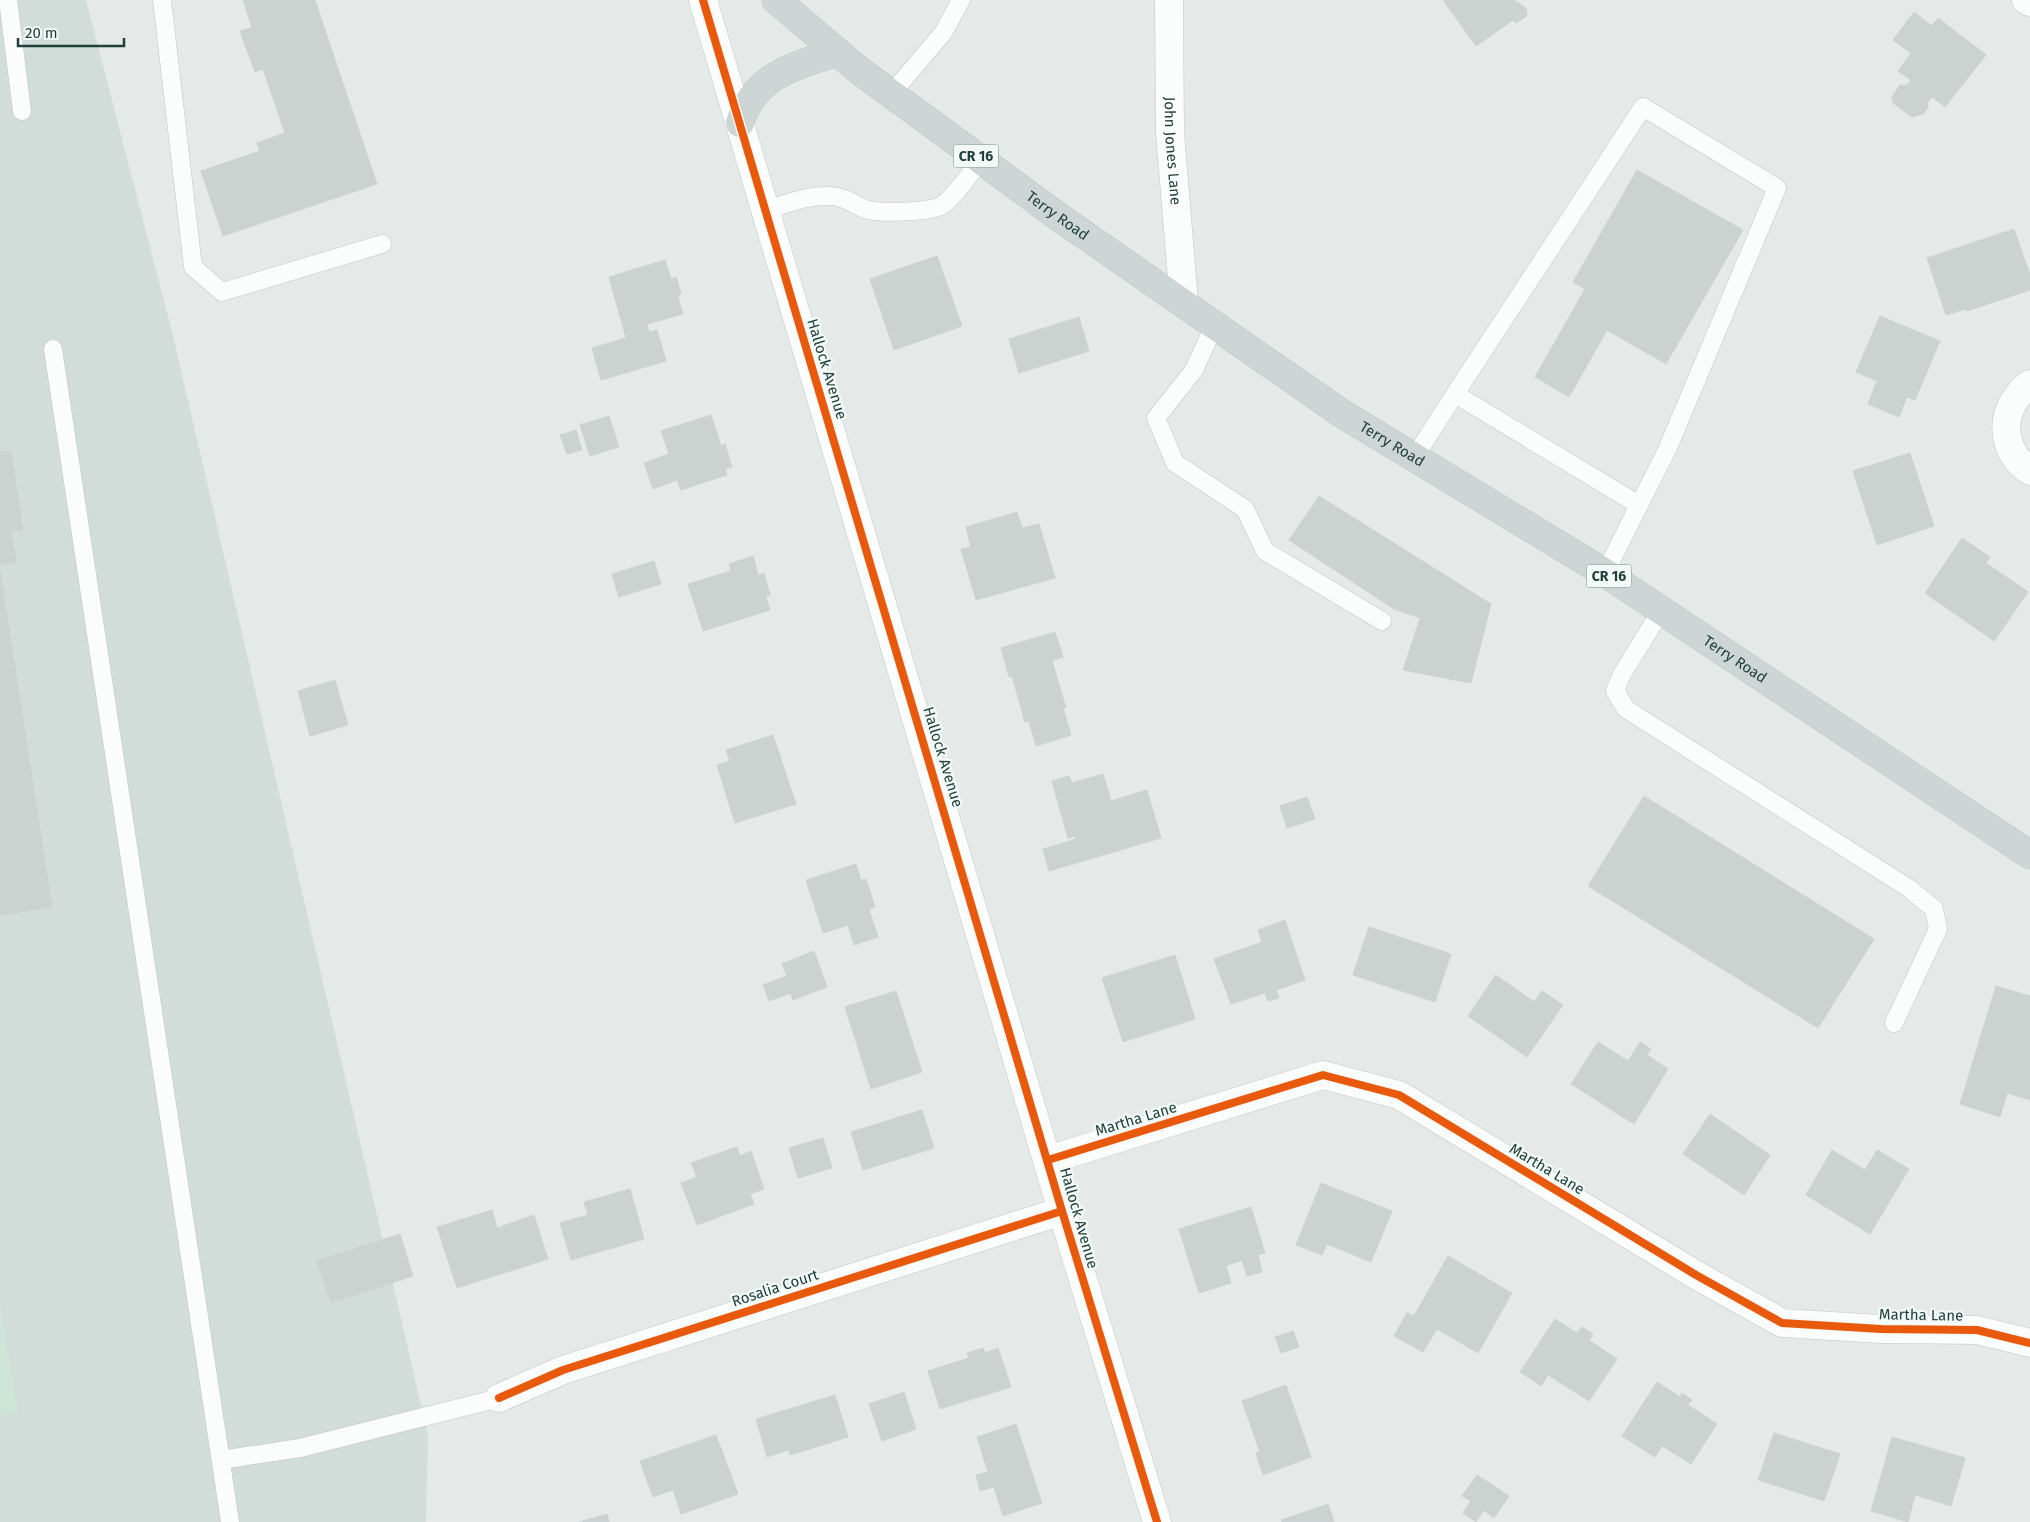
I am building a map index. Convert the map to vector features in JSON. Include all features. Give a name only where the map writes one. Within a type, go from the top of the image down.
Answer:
[{"type":"main road","name":"Terry Road","points":[[776,0],[892,94],[1056,215],[1184,302],[1341,413],[1605,573],[2030,854]]},
{"type":"main road","points":[[740,123],[744,108],[756,91],[779,74],[804,62],[838,52]]},
{"type":"street","name":"Hallock Avenue","points":[[703,0],[1062,1211],[1157,1522]]},
{"type":"street","name":"John Jones Lane","points":[[1168,0],[1170,133],[1184,302]]},
{"type":"street","points":[[2026,0],[2030,2]]},
{"type":"street","points":[[2030,384],[2023,387],[2008,410],[2006,438],[2018,463],[2030,471]]},
{"type":"street","name":"Martha Lane","points":[[1048,1160],[1323,1075],[1399,1094],[1696,1275],[1782,1323],[1881,1329],[1976,1330],[2030,1343]]},
{"type":"street","name":"Rosalia Court","points":[[499,1398],[563,1370],[1062,1211]]},
{"type":"lane","points":[[8,0],[22,111]]},
{"type":"lane","points":[[162,0],[193,267],[222,292],[382,244]]},
{"type":"lane","points":[[892,94],[943,33],[961,0]]},
{"type":"lane","points":[[1414,458],[1643,107],[1777,188],[1667,450],[1605,573]]},
{"type":"lane","points":[[766,210],[814,196],[831,196],[846,198],[866,210],[920,211],[941,205],[981,160]]},
{"type":"lane","points":[[1215,324],[1194,370],[1156,418],[1175,463],[1245,509],[1265,551],[1382,621]]},
{"type":"lane","points":[[53,349],[230,1522]]},
{"type":"lane","points":[[1455,394],[1639,505]]},
{"type":"lane","points":[[1661,611],[1622,674],[1615,691],[1626,709],[1910,889],[1934,908],[1938,929],[1894,1023]]},
{"type":"lane","points":[[221,1460],[300,1448],[499,1398]]},
{"type":"shaded area","points":[[0,0],[86,0],[173,336],[428,1435],[426,1522],[0,1522]]},
{"type":"green space","points":[[0,1304],[18,1412],[0,1415]]},
{"type":"building","points":[[243,0],[315,0],[377,184],[223,236],[201,171],[260,151],[257,143],[285,133],[263,69],[255,72],[240,31],[252,28]]},
{"type":"building","points":[[1443,0],[1514,0],[1526,8],[1527,16],[1516,23],[1513,20],[1476,46]]},
{"type":"building","points":[[1914,12],[1932,26],[1938,18],[1986,55],[1945,107],[1932,97],[1927,103],[1928,107],[1923,114],[1912,117],[1893,103],[1892,97],[1900,85],[1907,85],[1911,80],[1898,71],[1911,53],[1893,40]]},
{"type":"building","points":[[1637,170],[1743,230],[1666,364],[1607,330],[1569,397],[1535,377],[1585,289],[1573,282]]},
{"type":"building","points":[[2014,229],[2030,275],[2030,290],[1967,311],[1966,309],[1946,315],[1927,258]]},
{"type":"building","points":[[937,256],[962,326],[894,350],[870,279]]},
{"type":"building","points":[[665,260],[671,279],[676,277],[681,293],[678,298],[683,314],[647,324],[649,332],[657,330],[666,361],[601,380],[592,348],[626,338],[609,277]]},
{"type":"building","points":[[1880,316],[1940,341],[1915,400],[1907,397],[1899,417],[1868,404],[1877,381],[1856,372]]},
{"type":"building","points":[[1079,317],[1089,351],[1019,373],[1009,339]]},
{"type":"building","points":[[711,415],[721,446],[725,444],[732,467],[725,469],[727,475],[681,490],[677,480],[653,489],[644,463],[669,454],[661,431]]},
{"type":"building","points":[[609,416],[619,447],[590,456],[580,425]]},
{"type":"building","points":[[576,430],[582,450],[567,454],[560,435]]},
{"type":"building","points":[[11,451],[23,530],[11,531],[16,562],[0,565],[0,452]]},
{"type":"building","points":[[1910,453],[1934,526],[1877,545],[1853,471]]},
{"type":"building","points":[[1319,496],[1491,604],[1471,683],[1403,670],[1420,618],[1394,609],[1289,540]]},
{"type":"building","points":[[1017,512],[1022,528],[1039,524],[1055,578],[976,600],[961,549],[971,547],[966,527]]},
{"type":"building","points":[[1962,538],[1990,557],[1986,563],[2028,592],[1994,641],[1925,593]]},
{"type":"building","points":[[753,556],[758,575],[764,573],[770,595],[766,596],[770,610],[703,631],[688,584],[731,571],[729,564]]},
{"type":"building","points":[[654,561],[661,584],[619,597],[612,574]]},
{"type":"building","points":[[0,570],[52,907],[0,915]]},
{"type":"building","points":[[1055,632],[1063,657],[1052,661],[1066,708],[1063,708],[1071,735],[1036,746],[1029,721],[1025,722],[1012,676],[1009,677],[1001,648]]},
{"type":"building","points":[[335,680],[348,725],[310,736],[298,691]]},
{"type":"building","points":[[773,735],[796,804],[735,823],[717,765],[730,761],[726,750]]},
{"type":"building","points":[[1103,774],[1111,801],[1147,790],[1161,838],[1049,871],[1043,849],[1076,839],[1075,836],[1068,838],[1052,781],[1069,776],[1072,783]]},
{"type":"building","points":[[1644,796],[1874,939],[1818,1028],[1588,886]]},
{"type":"building","points":[[1307,797],[1315,819],[1287,828],[1280,806]]},
{"type":"building","points":[[856,864],[861,880],[866,879],[875,907],[869,909],[878,937],[854,945],[848,925],[823,933],[806,880]]},
{"type":"building","points":[[1285,920],[1305,980],[1276,990],[1279,998],[1268,1001],[1265,993],[1231,1004],[1214,959],[1262,942],[1258,930]]},
{"type":"building","points":[[1369,927],[1451,954],[1435,1002],[1353,975]]},
{"type":"building","points":[[814,951],[827,987],[793,1000],[791,993],[769,1001],[763,985],[787,976],[782,964]]},
{"type":"building","points":[[1175,955],[1195,1019],[1123,1042],[1102,978]]},
{"type":"building","points":[[1496,975],[1534,1002],[1542,991],[1563,1005],[1527,1057],[1468,1016]]},
{"type":"building","points":[[1996,986],[2030,996],[2030,1100],[2007,1093],[2000,1117],[1960,1104]]},
{"type":"building","points":[[896,991],[922,1072],[871,1089],[845,1007]]},
{"type":"building","points":[[1598,1042],[1628,1061],[1640,1042],[1651,1049],[1647,1055],[1668,1069],[1634,1124],[1571,1084]]},
{"type":"building","points":[[922,1110],[934,1148],[863,1170],[851,1132]]},
{"type":"building","points":[[1710,1114],[1770,1155],[1744,1195],[1683,1154]]},
{"type":"building","points":[[823,1138],[832,1168],[798,1178],[789,1148]]},
{"type":"building","points":[[737,1147],[740,1156],[751,1151],[764,1189],[750,1194],[754,1204],[697,1225],[681,1183],[697,1177],[691,1163]]},
{"type":"building","points":[[1832,1150],[1865,1170],[1877,1150],[1909,1169],[1870,1234],[1806,1195]]},
{"type":"building","points":[[1321,1183],[1392,1211],[1371,1262],[1327,1244],[1322,1255],[1296,1245]]},
{"type":"building","points":[[630,1189],[644,1239],[571,1260],[560,1223],[588,1215],[584,1202]]},
{"type":"building","points":[[1251,1207],[1265,1253],[1258,1255],[1262,1272],[1247,1276],[1242,1260],[1226,1266],[1231,1283],[1199,1293],[1179,1229]]},
{"type":"building","points":[[492,1210],[497,1228],[534,1215],[548,1259],[457,1288],[437,1227]]},
{"type":"building","points":[[400,1234],[413,1276],[331,1303],[317,1261]]},
{"type":"building","points":[[1448,1256],[1512,1293],[1478,1353],[1437,1329],[1423,1352],[1394,1336],[1407,1313],[1414,1316]]},
{"type":"building","points":[[1555,1319],[1577,1333],[1582,1327],[1593,1334],[1589,1340],[1617,1359],[1589,1401],[1548,1375],[1541,1386],[1520,1372]]},
{"type":"building","points":[[1293,1331],[1299,1347],[1281,1353],[1275,1337]]},
{"type":"building","points":[[983,1348],[985,1353],[998,1348],[1011,1387],[940,1409],[928,1371],[969,1358],[967,1353]]},
{"type":"building","points":[[1657,1382],[1680,1397],[1682,1393],[1692,1400],[1688,1405],[1717,1424],[1691,1464],[1662,1446],[1655,1457],[1622,1436]]},
{"type":"building","points":[[1286,1385],[1311,1457],[1263,1475],[1256,1453],[1260,1452],[1242,1401]]},
{"type":"building","points":[[904,1392],[916,1429],[882,1441],[869,1404]]},
{"type":"building","points":[[835,1395],[848,1437],[790,1455],[789,1450],[767,1457],[756,1419]]},
{"type":"building","points":[[1016,1424],[1042,1503],[1003,1516],[994,1487],[980,1491],[976,1475],[988,1472],[977,1437]]},
{"type":"building","points":[[1774,1433],[1840,1454],[1824,1501],[1758,1480]]},
{"type":"building","points":[[716,1435],[738,1494],[681,1514],[673,1490],[653,1497],[640,1461]]},
{"type":"building","points":[[1892,1437],[1965,1458],[1951,1506],[1915,1495],[1908,1522],[1871,1511]]},
{"type":"building","points":[[1477,1475],[1509,1496],[1494,1518],[1484,1510],[1476,1522],[1463,1513],[1471,1501],[1462,1496]]},
{"type":"building","points":[[1328,1504],[1334,1522],[1282,1522],[1281,1520]]},
{"type":"building","points":[[607,1514],[609,1522],[579,1522]]},
{"type":"cycle path","points":[[703,0],[1062,1211],[1157,1522]]},
{"type":"cycle path","points":[[1048,1160],[1323,1075],[1399,1095],[1696,1275],[1782,1323],[1881,1329],[1977,1330],[2030,1343]]},
{"type":"cycle path","points":[[499,1398],[563,1370],[1062,1211]]}]
